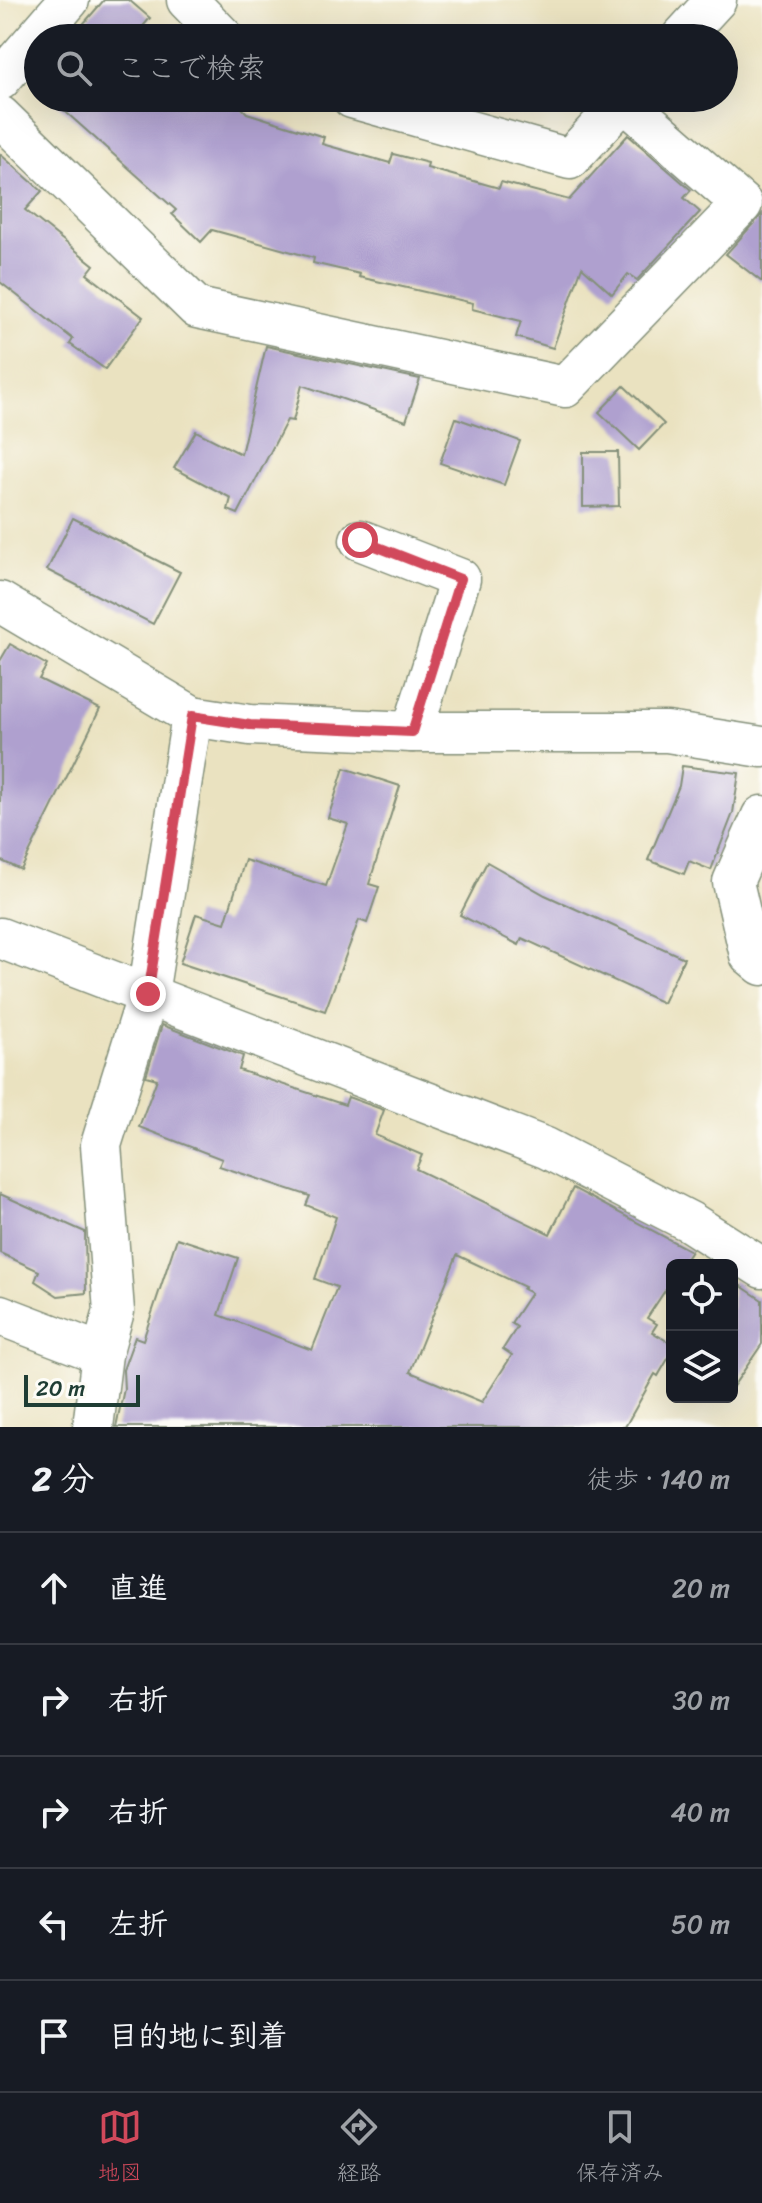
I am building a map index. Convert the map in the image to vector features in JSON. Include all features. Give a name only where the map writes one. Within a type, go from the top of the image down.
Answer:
[{"type":"street","points":[[48,24],[69,0]]},
{"type":"street","points":[[187,0],[210,24]]},
{"type":"street","points":[[694,24],[716,0]]},
{"type":"street","points":[[0,80],[24,52]]},
{"type":"street","points":[[402,112],[570,159],[613,112]]},
{"type":"street","points":[[0,116],[197,308],[565,387],[742,204],[639,112]]},
{"type":"street","points":[[360,540],[460,579],[412,732]]},
{"type":"street","points":[[0,602],[192,716],[250,725],[412,732],[667,732],[762,747]]},
{"type":"street","points":[[93,1427],[102,1354],[114,1311],[101,1145],[148,994],[192,716]]},
{"type":"street","points":[[762,816],[733,882],[750,955],[762,965]]},
{"type":"street","points":[[0,938],[546,1148],[690,1222],[762,1268]]},
{"type":"street","points":[[0,1315],[102,1354]]},
{"type":"building","points":[[104,0],[129,0],[150,18],[145,24],[83,24]]},
{"type":"building","points":[[66,112],[246,112],[324,137],[322,144],[390,163],[393,154],[428,163],[427,168],[499,188],[501,182],[569,200],[628,135],[691,190],[684,198],[700,212],[637,280],[628,274],[612,294],[582,267],[553,348],[516,337],[521,321],[472,309],[473,303],[359,277],[360,274],[313,263],[314,258],[212,230],[201,242],[172,214],[176,210]]},
{"type":"building","points":[[0,154],[42,191],[25,210],[94,265],[87,274],[143,317],[105,369],[70,344],[73,339],[0,282]]},
{"type":"building","points":[[762,214],[762,282],[726,254]]},
{"type":"building","points":[[266,346],[420,379],[406,421],[302,385],[293,421],[287,420],[238,514],[228,510],[231,498],[174,468],[196,431],[241,454]]},
{"type":"building","points":[[624,386],[664,424],[639,450],[599,412]]},
{"type":"building","points":[[456,418],[520,441],[504,485],[440,463]]},
{"type":"building","points":[[583,452],[618,452],[619,506],[583,507]]},
{"type":"building","points":[[73,518],[180,572],[153,624],[47,570]]},
{"type":"building","points":[[10,644],[47,665],[39,679],[100,709],[21,870],[0,860],[0,661]]},
{"type":"building","points":[[682,766],[739,773],[733,813],[711,870],[689,861],[684,874],[648,860],[679,786]]},
{"type":"building","points":[[344,768],[400,786],[369,884],[379,887],[367,923],[359,920],[325,1011],[180,963],[196,914],[225,923],[245,860],[326,886],[348,824],[328,818]]},
{"type":"building","points":[[487,862],[545,895],[684,958],[663,1003],[522,938],[519,945],[460,915]]},
{"type":"building","points":[[162,1025],[243,1056],[239,1070],[345,1105],[348,1097],[384,1110],[375,1135],[422,1155],[416,1169],[550,1234],[573,1188],[691,1251],[686,1259],[666,1259],[666,1289],[647,1318],[657,1324],[652,1332],[666,1340],[666,1362],[658,1376],[655,1374],[625,1427],[116,1427],[124,1389],[123,1370],[135,1337],[143,1340],[177,1238],[238,1258],[219,1315],[312,1350],[337,1287],[315,1279],[336,1217],[306,1205],[310,1196],[219,1166],[222,1159],[139,1127],[157,1079],[146,1076]],"holes":[[[457,1255],[525,1287],[523,1289],[531,1293],[511,1323],[517,1327],[503,1349],[512,1355],[482,1402],[410,1372]]]},
{"type":"building","points":[[0,1194],[85,1232],[86,1293],[58,1296],[35,1281],[39,1271],[0,1253]]},
{"type":"building","points":[[738,1284],[762,1300],[762,1344],[738,1379]]},
{"type":"route","points":[[148,994],[192,716],[250,725],[412,732],[460,579],[360,540]]}]
